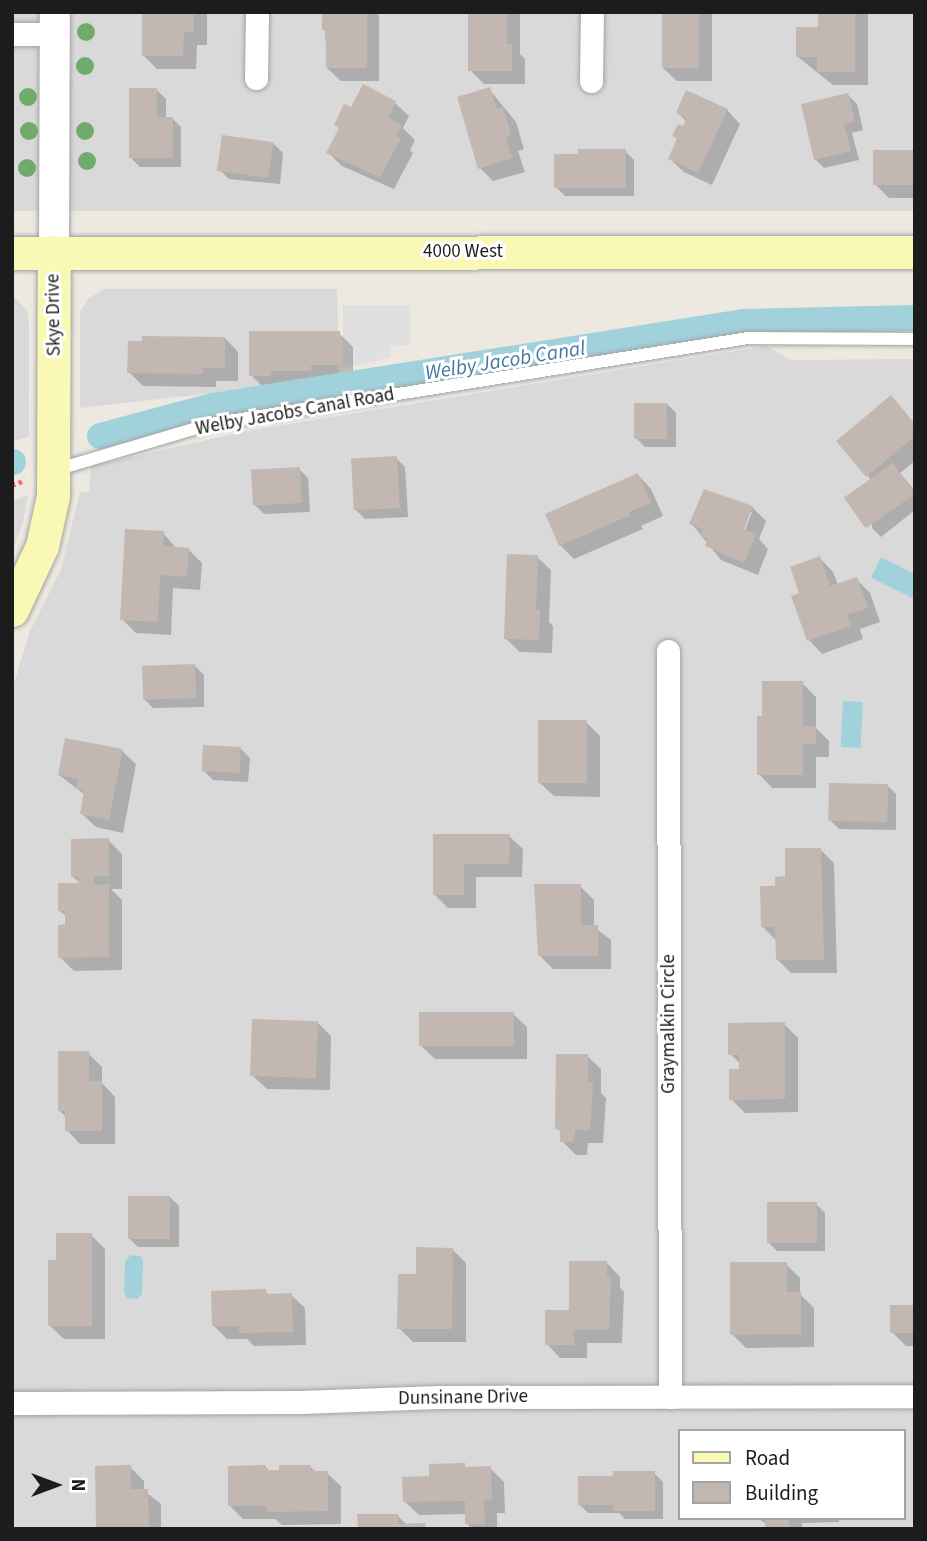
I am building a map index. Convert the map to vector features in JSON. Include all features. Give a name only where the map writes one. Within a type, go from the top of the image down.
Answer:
[{"type":"main road","name":"4000 West","points":[[12,253],[915,252]]},
{"type":"main road","name":"Skye Drive","points":[[12,610],[34,566],[48,527],[55,470],[54,253]]},
{"type":"street","points":[[257,12],[257,78]]},
{"type":"street","points":[[592,12],[592,81]]},
{"type":"street","points":[[12,34],[55,23]]},
{"type":"street","name":"Skye Drive","points":[[54,253],[55,23]]},
{"type":"street","name":"Graymalkin Circle","points":[[668,650],[670,1397]]},
{"type":"street","name":"Dunsinane Drive","points":[[12,1403],[915,1396]]},
{"type":"lane","name":"Welby Jacobs Canal Road","points":[[55,470],[210,424],[734,340],[915,339]]},
{"type":"shaded area","points":[[12,12],[915,12],[915,211],[12,211]]},
{"type":"shaded area","points":[[104,289],[337,289],[339,375],[241,393],[240,390],[80,408],[80,312],[88,299]]},
{"type":"shaded area","points":[[12,295],[27,310],[29,321],[29,436],[12,442]]},
{"type":"shaded area","points":[[343,305],[410,305],[410,345],[390,346],[390,358],[343,368]]},
{"type":"shaded area","points":[[766,346],[791,360],[915,359],[915,1529],[12,1529],[12,690],[30,631],[61,569],[80,492],[89,491],[91,466],[247,431]]},
{"type":"shaded area","points":[[28,495],[23,522],[12,552],[12,501]]},
{"type":"water","points":[[881,557],[915,574],[913,598],[871,578]]},
{"type":"water","points":[[843,701],[863,702],[861,748],[841,747]]},
{"type":"water","points":[[131,1255],[140,1256],[143,1261],[142,1294],[137,1299],[127,1298],[124,1292],[125,1261]]},
{"type":"building","points":[[142,12],[194,12],[194,32],[184,32],[183,56],[142,56]]},
{"type":"building","points":[[322,12],[367,12],[367,68],[326,68],[326,30],[322,30]]},
{"type":"building","points":[[468,12],[507,12],[507,44],[512,44],[512,71],[468,71]]},
{"type":"building","points":[[662,12],[699,12],[699,68],[662,68]]},
{"type":"building","points":[[818,12],[855,12],[855,72],[817,72],[817,57],[796,57],[796,27],[818,27]]},
{"type":"building","points":[[363,84],[396,101],[388,117],[402,125],[396,136],[401,138],[380,177],[326,153],[339,128],[334,125],[344,104],[351,107]]},
{"type":"building","points":[[490,87],[497,109],[503,107],[511,135],[506,137],[512,158],[478,169],[457,97]]},
{"type":"building","points":[[129,88],[157,88],[157,117],[173,117],[173,158],[129,158]]},
{"type":"building","points":[[686,90],[728,109],[698,173],[668,159],[677,138],[672,136],[678,124],[683,126],[687,118],[676,113]]},
{"type":"building","points":[[848,93],[855,122],[844,124],[851,151],[814,160],[801,104]]},
{"type":"building","points":[[222,135],[273,142],[268,178],[217,171]]},
{"type":"building","points":[[578,149],[626,149],[626,188],[554,188],[554,154],[578,154]]},
{"type":"building","points":[[873,150],[915,150],[915,185],[873,185]]},
{"type":"building","points":[[249,331],[340,331],[340,365],[311,365],[311,371],[271,371],[271,376],[249,376]]},
{"type":"building","points":[[142,336],[225,337],[225,368],[203,368],[203,374],[127,373],[128,341],[142,341]]},
{"type":"building","points":[[891,395],[915,424],[915,436],[866,477],[836,441]]},
{"type":"building","points":[[634,403],[667,403],[667,439],[634,439]]},
{"type":"building","points":[[397,456],[400,508],[354,510],[351,458]]},
{"type":"building","points":[[893,463],[915,494],[866,529],[844,497]]},
{"type":"building","points":[[300,467],[302,503],[253,506],[251,470]]},
{"type":"building","points":[[638,473],[651,503],[629,512],[631,515],[559,546],[545,514]]},
{"type":"building","points":[[704,489],[753,506],[744,529],[756,534],[744,563],[705,546],[708,539],[701,536],[703,529],[689,524]]},
{"type":"building","points":[[125,529],[164,531],[163,546],[189,548],[187,577],[160,575],[158,622],[120,620]]},
{"type":"building","points":[[507,554],[538,555],[536,610],[540,610],[539,640],[504,639]]},
{"type":"building","points":[[820,556],[830,586],[857,577],[868,608],[847,615],[851,626],[807,641],[791,596],[799,593],[790,567]]},
{"type":"building","points":[[195,664],[196,698],[143,700],[142,666]]},
{"type":"building","points":[[762,681],[803,681],[803,726],[816,726],[816,744],[803,744],[803,775],[757,775],[757,716],[762,716]]},
{"type":"building","points":[[538,720],[587,720],[587,783],[538,783]]},
{"type":"building","points":[[65,738],[123,749],[109,820],[80,814],[84,790],[76,789],[78,779],[58,775]]},
{"type":"building","points":[[203,745],[241,747],[240,773],[202,771]]},
{"type":"building","points":[[829,783],[888,784],[887,822],[828,821]]},
{"type":"building","points":[[433,834],[510,834],[509,864],[464,864],[464,895],[433,895]]},
{"type":"building","points":[[109,838],[109,876],[94,876],[94,885],[109,884],[109,957],[58,958],[58,925],[65,924],[65,911],[58,911],[58,883],[79,883],[78,877],[71,877],[71,839]]},
{"type":"building","points":[[785,848],[821,848],[824,960],[776,960],[775,927],[761,927],[760,886],[775,886],[775,877],[785,876]]},
{"type":"building","points":[[534,884],[581,884],[581,925],[598,925],[598,956],[538,956]]},
{"type":"building","points":[[419,1012],[514,1012],[514,1046],[419,1046]]},
{"type":"building","points":[[252,1019],[318,1021],[316,1078],[250,1076]]},
{"type":"building","points":[[785,1022],[785,1099],[729,1100],[729,1069],[739,1069],[739,1055],[728,1055],[728,1023]]},
{"type":"building","points":[[58,1051],[89,1051],[89,1081],[102,1081],[102,1131],[65,1131],[65,1111],[58,1111]]},
{"type":"building","points":[[556,1054],[588,1054],[588,1082],[593,1083],[590,1130],[575,1130],[574,1142],[560,1142],[560,1129],[555,1129]]},
{"type":"building","points":[[128,1196],[170,1196],[170,1239],[128,1239]]},
{"type":"building","points":[[767,1202],[817,1202],[817,1243],[767,1243]]},
{"type":"building","points":[[56,1233],[92,1233],[92,1326],[48,1326],[48,1260],[56,1260]]},
{"type":"building","points":[[416,1247],[453,1248],[452,1329],[397,1329],[398,1274],[416,1274]]},
{"type":"building","points":[[569,1261],[607,1261],[607,1277],[611,1277],[609,1330],[574,1330],[574,1345],[545,1345],[545,1310],[569,1310]]},
{"type":"building","points":[[730,1262],[787,1262],[787,1292],[801,1292],[801,1334],[730,1335]]},
{"type":"building","points":[[266,1289],[266,1294],[292,1293],[293,1332],[239,1333],[239,1326],[212,1326],[211,1291]]},
{"type":"building","points":[[890,1305],[915,1305],[915,1333],[890,1333]]},
{"type":"building","points":[[465,1463],[465,1467],[491,1466],[492,1500],[484,1500],[485,1524],[465,1524],[465,1501],[403,1502],[402,1477],[429,1476],[429,1464]]},
{"type":"building","points":[[131,1465],[131,1489],[148,1489],[149,1529],[96,1529],[95,1466]]},
{"type":"building","points":[[266,1465],[266,1470],[279,1470],[279,1465],[311,1465],[311,1471],[328,1471],[328,1511],[266,1512],[266,1506],[228,1506],[228,1466]]},
{"type":"building","points":[[613,1471],[655,1471],[655,1511],[614,1511],[614,1505],[578,1505],[578,1476],[613,1476]]},
{"type":"building","points":[[357,1514],[398,1514],[398,1524],[425,1523],[425,1529],[358,1529]]},
{"type":"building","points":[[765,1520],[789,1520],[789,1529],[765,1529]]},
{"type":"waterway","name":"Welby Jacob Canal","points":[[100,436],[213,406],[744,322],[915,318]]}]
